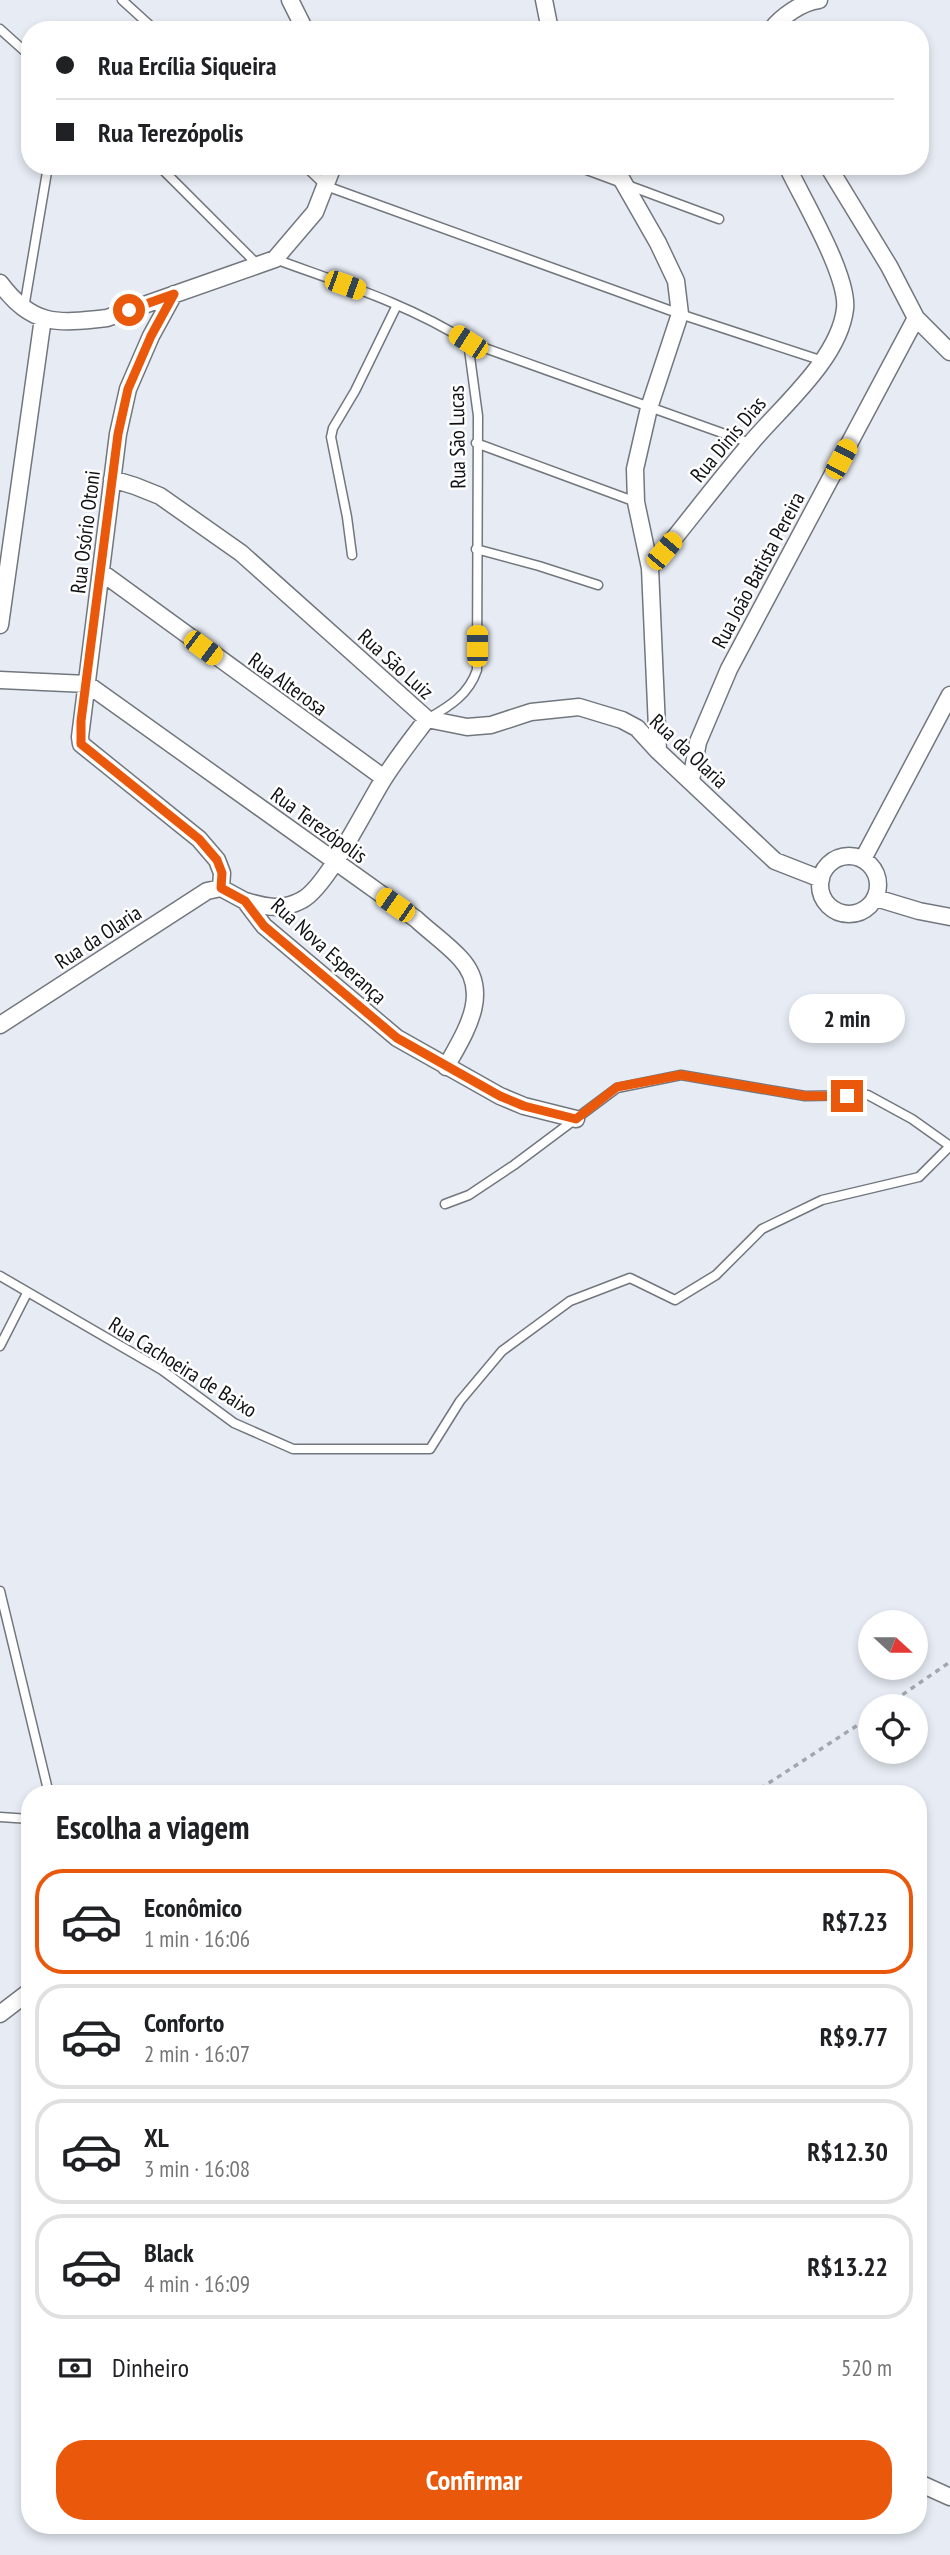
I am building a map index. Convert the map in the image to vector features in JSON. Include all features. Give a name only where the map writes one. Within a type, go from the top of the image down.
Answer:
[{"type":"street","points":[[290,0],[300,21]]},
{"type":"street","points":[[544,0],[548,21]]},
{"type":"street","points":[[783,21],[807,1],[819,0]]},
{"type":"street","points":[[0,282],[24,310],[43,318],[64,321],[107,318],[275,259],[315,212],[330,175]]},
{"type":"street","points":[[619,175],[676,281],[680,314],[649,408],[635,469],[636,502],[650,568],[658,751]]},
{"type":"street","name":"Rua Dinis Dias","points":[[650,568],[750,443],[823,361],[839,328],[845,307],[837,269],[791,175]]},
{"type":"street","points":[[833,175],[889,266],[916,318],[950,352]]},
{"type":"street","name":"Rua Osório Otoni","points":[[174,294],[151,336],[128,389],[111,479],[88,684],[81,721],[81,744],[199,839],[217,860],[222,873],[221,888]]},
{"type":"street","points":[[0,625],[43,318]]},
{"type":"street","name":"Rua João Batista Pereira","points":[[691,780],[698,742],[729,669],[916,318]]},
{"type":"street","name":"Rua São Luiz","points":[[111,479],[135,485],[160,496],[241,553],[426,719],[384,778],[335,863],[306,899],[290,906],[273,908],[245,901]]},
{"type":"street","name":"Rua Alterosa","points":[[101,572],[384,778]]},
{"type":"street","points":[[0,680],[88,684]]},
{"type":"street","name":"Rua Terezópolis","points":[[88,684],[416,919],[463,961],[476,988],[474,1009],[468,1027],[446,1067]]},
{"type":"street","points":[[863,859],[950,695]]},
{"type":"street","name":"Rua da Olaria","points":[[426,719],[467,727],[491,725],[531,712],[579,707],[604,713],[637,728],[775,861],[821,879]]},
{"type":"street","points":[[854,856],[863,859],[876,871],[876,898],[863,911],[844,914],[828,905],[820,888],[824,870],[837,858],[854,856]]},
{"type":"street","name":"Rua da Olaria","points":[[0,1025],[207,891],[221,888]]},
{"type":"street","name":"Rua Nova Esperança","points":[[221,888],[245,901],[264,926],[397,1038],[500,1096],[524,1106],[576,1119]]},
{"type":"street","points":[[876,898],[950,917]]},
{"type":"street","points":[[0,2014],[21,1998]]},
{"type":"street","points":[[927,2487],[950,2497]]},
{"type":"lane","points":[[122,0],[145,21]]},
{"type":"lane","points":[[0,29],[21,48]]},
{"type":"lane","points":[[24,310],[46,175]]},
{"type":"lane","points":[[168,175],[258,265]]},
{"type":"lane","points":[[314,175],[326,186],[680,314],[823,361]]},
{"type":"lane","points":[[601,175],[719,219]]},
{"type":"lane","points":[[275,259],[397,305],[442,325],[468,342],[750,443]]},
{"type":"lane","points":[[352,555],[331,437],[333,428],[355,391],[397,305]]},
{"type":"lane","name":"Rua São Lucas","points":[[426,719],[457,699],[472,684],[477,670],[476,397],[468,342]]},
{"type":"lane","points":[[476,443],[636,502]]},
{"type":"lane","points":[[476,550],[527,562],[598,585]]},
{"type":"lane","points":[[445,1204],[469,1195],[617,1087],[681,1075],[805,1096],[868,1096],[912,1119],[950,1146]]},
{"type":"lane","name":"Rua Cachoeira de Baixo","points":[[0,1276],[162,1370],[234,1423],[293,1449],[430,1449],[460,1401],[502,1352],[570,1301],[630,1278],[675,1300],[716,1275],[762,1228],[821,1200],[919,1177],[950,1146]]},
{"type":"lane","points":[[0,1346],[27,1293]]},
{"type":"lane","points":[[0,1591],[47,1785]]},
{"type":"lane","points":[[0,1817],[21,1818]]},
{"type":"path","points":[[903,1694],[950,1662]]},
{"type":"path","points":[[766,1785],[858,1725]]},
{"type":"route","points":[[129,310],[174,294],[151,336],[128,389],[118,434],[88,684],[81,721],[81,744],[199,839],[217,860],[222,873],[221,888],[245,901],[264,926],[348,999],[397,1038],[500,1096],[524,1106],[576,1119],[617,1087],[681,1075],[805,1096],[847,1096]]}]
